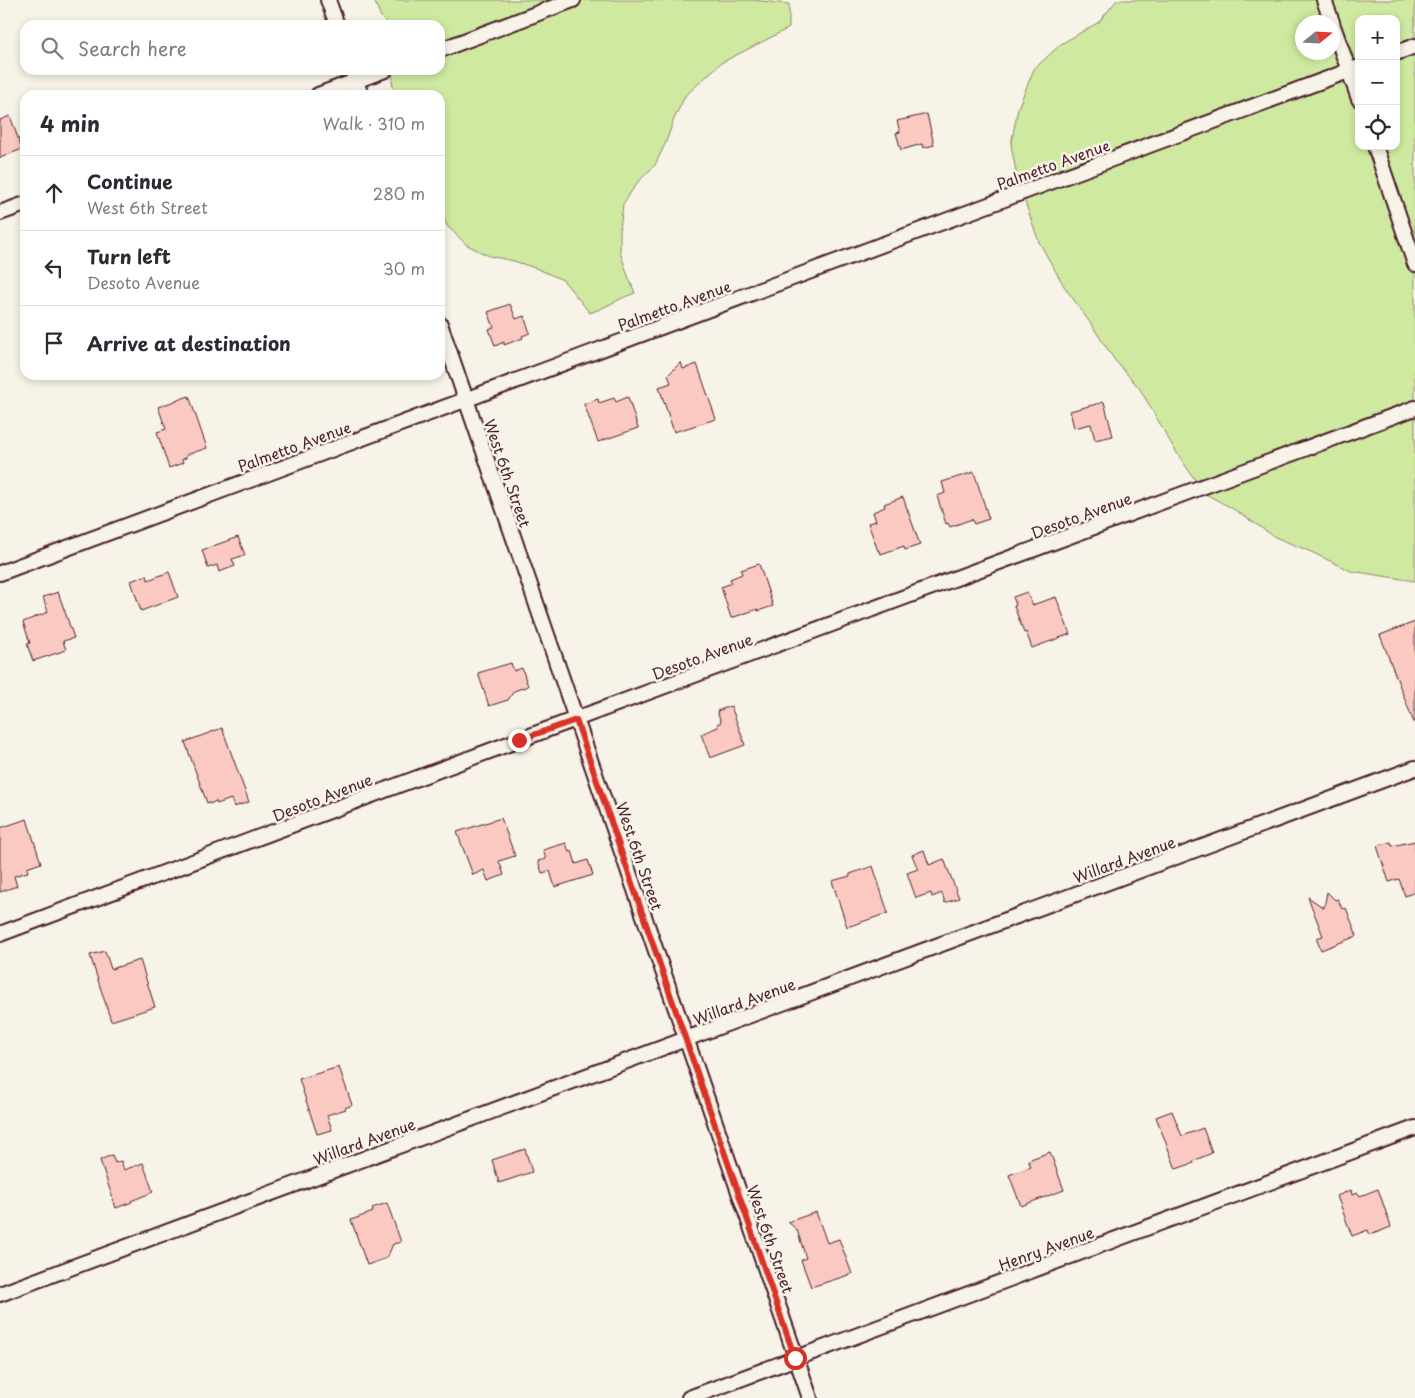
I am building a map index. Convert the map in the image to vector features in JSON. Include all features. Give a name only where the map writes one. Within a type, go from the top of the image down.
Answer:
[{"type":"street","points":[[328,0],[335,20]]},
{"type":"street","points":[[445,48],[573,0]]},
{"type":"street","points":[[1324,0],[1329,15]]},
{"type":"street","points":[[1340,40],[1354,69]]},
{"type":"street","points":[[1400,52],[1415,46]]},
{"type":"street","name":"Palmetto Avenue","points":[[0,573],[1354,69]]},
{"type":"street","points":[[327,90],[354,75],[359,90]]},
{"type":"street","points":[[1376,150],[1415,264]]},
{"type":"street","points":[[0,213],[20,206]]},
{"type":"street","name":"West 6th Street","points":[[445,339],[685,1040],[810,1398]]},
{"type":"street","name":"Desoto Avenue","points":[[0,934],[1415,408]]},
{"type":"street","name":"Willard Avenue","points":[[0,1294],[1415,768]]},
{"type":"street","name":"Henry Avenue","points":[[689,1398],[1415,1128]]},
{"type":"green space","points":[[374,0],[752,0],[789,4],[789,28],[721,63],[685,96],[655,165],[637,183],[623,204],[620,252],[635,293],[590,313],[563,280],[514,261],[489,256],[467,245],[448,227],[445,221],[445,90],[394,90],[392,81],[393,75],[445,75],[445,20],[384,20]]},
{"type":"green space","points":[[1117,0],[1415,0],[1415,581],[1351,571],[1275,537],[1235,510],[1204,493],[1175,450],[1140,389],[1114,359],[1064,286],[1039,242],[1018,182],[1011,145],[1018,108],[1034,69],[1061,44],[1099,22]]},
{"type":"building","points":[[927,114],[934,145],[923,148],[922,144],[901,150],[896,133],[900,132],[897,121]]},
{"type":"building","points":[[10,116],[20,144],[20,150],[0,158],[0,120]]},
{"type":"building","points":[[510,304],[516,319],[524,316],[530,333],[522,336],[523,338],[504,345],[504,342],[495,346],[489,329],[494,327],[488,312]]},
{"type":"building","points":[[681,362],[683,369],[697,364],[716,419],[674,432],[659,387],[671,383],[668,375]]},
{"type":"building","points":[[189,396],[207,448],[186,455],[186,458],[182,459],[183,463],[169,468],[157,432],[166,429],[158,407]]},
{"type":"building","points":[[628,397],[638,428],[598,442],[584,404],[598,399],[599,403],[614,398],[616,402]]},
{"type":"building","points":[[1104,402],[1113,436],[1095,440],[1091,424],[1074,428],[1070,411]]},
{"type":"building","points":[[974,472],[989,519],[974,524],[972,519],[950,527],[948,523],[946,524],[937,496],[945,493],[942,482]]},
{"type":"building","points":[[903,497],[920,545],[905,550],[904,546],[881,554],[878,551],[868,523],[876,521],[873,512],[885,507],[884,504]]},
{"type":"building","points":[[238,537],[245,555],[232,559],[235,566],[219,572],[217,565],[208,568],[202,550]]},
{"type":"building","points":[[759,564],[773,606],[731,618],[721,587],[732,583],[730,579],[742,574],[741,570]]},
{"type":"building","points":[[169,572],[178,597],[141,611],[131,581],[147,575],[148,580]]},
{"type":"building","points":[[58,592],[74,638],[63,641],[66,650],[33,661],[27,644],[30,643],[23,622],[48,612],[43,597]]},
{"type":"building","points":[[1027,592],[1032,605],[1056,597],[1070,634],[1032,648],[1026,632],[1024,633],[1014,606],[1016,605],[1013,597]]},
{"type":"building","points":[[1415,622],[1415,723],[1414,723],[1380,635]]},
{"type":"building","points":[[511,663],[514,671],[522,668],[528,686],[514,691],[508,700],[489,706],[478,673]]},
{"type":"building","points":[[731,706],[745,745],[710,758],[701,734],[718,727],[717,724],[721,722],[717,711]]},
{"type":"building","points":[[222,728],[249,802],[234,807],[231,799],[217,804],[216,801],[210,804],[209,802],[207,803],[185,742]]},
{"type":"building","points":[[501,818],[515,856],[499,861],[504,875],[488,881],[484,870],[473,875],[457,832]]},
{"type":"building","points":[[27,819],[41,863],[27,868],[28,872],[14,876],[17,886],[0,892],[0,828]]},
{"type":"building","points":[[1415,841],[1415,892],[1405,896],[1399,879],[1389,882],[1377,846],[1391,842],[1392,846]]},
{"type":"building","points":[[566,843],[569,852],[572,851],[576,864],[588,860],[593,875],[555,887],[550,871],[542,873],[538,861],[546,859],[543,850]]},
{"type":"building","points":[[924,850],[929,865],[944,859],[959,898],[945,903],[942,893],[932,897],[931,893],[916,898],[907,873],[918,869],[912,855]]},
{"type":"building","points":[[873,866],[888,913],[847,927],[832,881]]},
{"type":"building","points":[[1327,892],[1335,900],[1338,899],[1342,909],[1346,908],[1357,936],[1321,950],[1316,938],[1323,936],[1308,897],[1324,908]]},
{"type":"building","points":[[105,951],[111,969],[140,960],[155,1007],[111,1021],[90,955]]},
{"type":"building","points":[[339,1067],[352,1105],[327,1115],[332,1130],[317,1134],[299,1079]]},
{"type":"building","points":[[1172,1111],[1182,1136],[1203,1128],[1212,1153],[1193,1161],[1194,1163],[1176,1169],[1156,1117]]},
{"type":"building","points":[[525,1149],[532,1172],[499,1183],[492,1160]]},
{"type":"building","points":[[1050,1152],[1064,1190],[1021,1206],[1009,1175],[1031,1167],[1028,1160]]},
{"type":"building","points":[[112,1155],[115,1163],[121,1161],[124,1170],[143,1163],[153,1192],[116,1208],[100,1160]]},
{"type":"building","points":[[1378,1189],[1391,1227],[1370,1235],[1368,1230],[1352,1236],[1337,1196],[1351,1190],[1352,1195],[1358,1193],[1360,1196]]},
{"type":"building","points":[[387,1203],[401,1242],[393,1244],[387,1258],[367,1265],[351,1220],[373,1212],[372,1208]]},
{"type":"building","points":[[816,1212],[827,1243],[839,1239],[852,1274],[811,1287],[801,1260],[806,1258],[797,1230],[788,1222]]},
{"type":"route","points":[[519,740],[576,720],[795,1358]]}]
